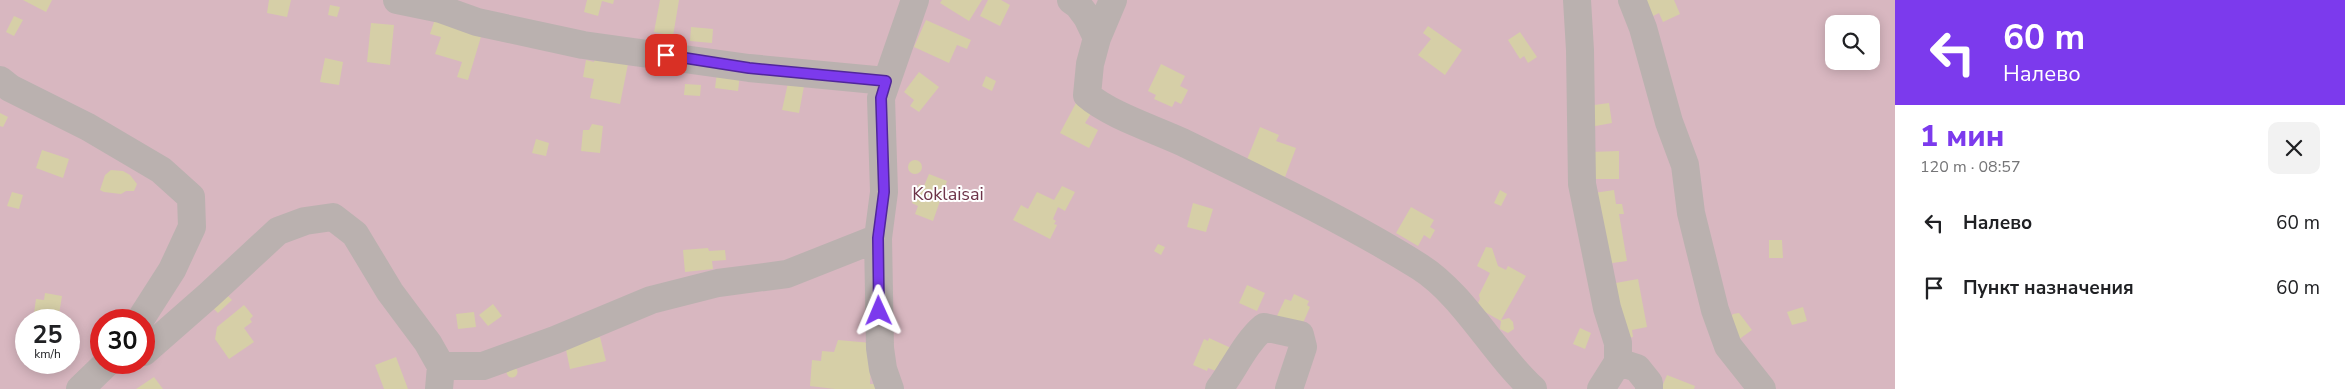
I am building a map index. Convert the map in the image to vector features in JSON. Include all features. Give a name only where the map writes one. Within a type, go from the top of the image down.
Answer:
[{"type":"street","points":[[397,0],[441,9],[477,22],[583,45],[749,68],[886,81]]},
{"type":"street","points":[[890,389],[883,369],[880,348],[878,238],[884,192],[881,98],[915,0]]},
{"type":"street","points":[[1071,0],[1078,5],[1087,17],[1097,38]]},
{"type":"street","points":[[1113,0],[1097,38],[1087,81],[1088,95],[1097,104],[1257,179],[1422,268],[1477,323],[1520,377],[1533,389]]},
{"type":"street","points":[[1577,0],[1580,50],[1582,184],[1607,308],[1618,343],[1618,362],[1601,389]]},
{"type":"street","points":[[1632,0],[1643,28],[1669,122],[1685,166],[1691,213],[1715,310],[1728,346],[1762,389]]},
{"type":"street","points":[[0,80],[10,88],[88,127],[161,170],[191,197],[192,227],[172,270],[147,309]]},
{"type":"street","points":[[155,342],[210,295],[278,230],[305,220],[333,218],[355,234],[390,292],[428,343],[440,377],[484,366],[555,340],[651,300],[718,283],[787,274],[878,238]]},
{"type":"street","points":[[1219,389],[1234,370],[1253,336],[1264,327],[1300,335],[1303,347],[1289,389]]},
{"type":"street","points":[[1618,362],[1637,368],[1649,383],[1649,389]]},
{"type":"street","points":[[80,389],[96,374]]},
{"type":"green space","name":"Koklaisai","points":[[0,0],[1895,0],[1895,389],[0,389]]},
{"type":"building","points":[[23,0],[52,0],[46,12]]},
{"type":"building","points":[[269,0],[291,0],[287,17],[267,13]]},
{"type":"building","points":[[587,0],[614,0],[613,4],[602,1],[598,16],[584,12]]},
{"type":"building","points":[[660,0],[679,0],[673,36],[654,32]]},
{"type":"building","points":[[942,0],[982,0],[969,21],[940,3]]},
{"type":"building","points":[[988,0],[1001,0],[1010,5],[1000,26],[980,16]]},
{"type":"building","points":[[1645,0],[1674,0],[1680,14],[1663,22],[1659,13],[1653,16]]},
{"type":"building","points":[[330,5],[340,7],[337,17],[328,15]]},
{"type":"building","points":[[14,16],[23,20],[14,36],[6,32]]},
{"type":"building","points":[[436,16],[483,30],[468,80],[457,77],[462,62],[435,54],[441,37],[430,34]]},
{"type":"building","points":[[926,20],[971,40],[967,49],[957,45],[949,63],[914,47]]},
{"type":"building","points":[[371,23],[394,25],[390,65],[367,62]]},
{"type":"building","points":[[1428,26],[1462,50],[1445,75],[1418,55],[1431,39],[1423,33]]},
{"type":"building","points":[[691,27],[713,29],[712,43],[690,41]]},
{"type":"building","points":[[1520,32],[1537,57],[1528,63],[1524,56],[1520,59],[1508,40]]},
{"type":"building","points":[[325,58],[343,62],[339,85],[320,82]]},
{"type":"building","points":[[595,58],[628,64],[620,104],[590,98],[594,79],[583,77],[586,60],[594,62]]},
{"type":"building","points":[[1161,64],[1185,76],[1180,86],[1188,90],[1181,104],[1175,101],[1172,107],[1154,99],[1156,95],[1148,91]]},
{"type":"building","points":[[919,72],[939,87],[919,112],[910,106],[914,100],[904,92]]},
{"type":"building","points":[[717,73],[740,75],[738,91],[715,88]]},
{"type":"building","points":[[986,76],[996,81],[992,91],[982,86]]},
{"type":"building","points":[[788,83],[804,86],[799,113],[782,110]]},
{"type":"building","points":[[685,84],[701,85],[700,96],[684,95]]},
{"type":"building","points":[[1076,103],[1092,112],[1085,123],[1098,130],[1089,148],[1060,133]]},
{"type":"building","points":[[1609,103],[1612,123],[1590,127],[1587,106]]},
{"type":"building","points":[[0,113],[8,117],[3,127],[0,126]]},
{"type":"building","points":[[592,124],[603,126],[600,153],[581,151],[583,130],[589,130]]},
{"type":"building","points":[[1260,127],[1279,135],[1276,141],[1296,148],[1285,177],[1244,167]]},
{"type":"building","points":[[536,139],[549,143],[546,156],[532,153]]},
{"type":"building","points":[[42,150],[69,159],[63,178],[36,168]]},
{"type":"building","points":[[1619,151],[1619,179],[1595,179],[1590,152]]},
{"type":"building","points":[[915,160],[920,162],[922,167],[920,172],[915,174],[910,172],[908,167],[910,162]]},
{"type":"building","points":[[111,170],[123,171],[130,175],[137,184],[134,191],[126,191],[121,194],[100,190],[105,175]]},
{"type":"building","points":[[929,174],[947,181],[933,221],[915,214],[918,206],[912,203],[919,184],[924,186]]},
{"type":"building","points":[[1062,186],[1075,192],[1065,211],[1058,207],[1053,219],[1056,221],[1054,224],[1057,225],[1050,239],[1013,220],[1021,205],[1028,209],[1037,192],[1054,200]]},
{"type":"building","points":[[1500,190],[1507,194],[1501,206],[1494,203]]},
{"type":"building","points":[[1614,190],[1616,204],[1622,204],[1624,214],[1619,214],[1627,261],[1605,264],[1594,193]]},
{"type":"building","points":[[12,192],[23,195],[19,209],[7,206]]},
{"type":"building","points":[[1193,203],[1213,209],[1206,232],[1187,227]]},
{"type":"building","points":[[1411,207],[1434,220],[1430,227],[1435,230],[1430,239],[1424,235],[1418,246],[1396,233]]},
{"type":"building","points":[[1769,240],[1782,240],[1783,258],[1769,258]]},
{"type":"building","points":[[1158,244],[1165,247],[1161,255],[1154,251]]},
{"type":"building","points":[[1486,247],[1492,248],[1498,266],[1506,270],[1508,266],[1526,276],[1501,320],[1509,318],[1513,322],[1514,329],[1508,333],[1500,329],[1501,321],[1476,307],[1480,299],[1479,295],[1490,273],[1477,266]]},
{"type":"building","points":[[708,248],[709,251],[725,250],[726,260],[712,261],[713,269],[685,272],[683,250]]},
{"type":"building","points":[[1638,279],[1647,327],[1632,330],[1633,337],[1619,339],[1610,284]]},
{"type":"building","points":[[1247,285],[1265,293],[1257,311],[1239,303]]},
{"type":"building","points":[[221,289],[232,300],[218,313],[207,302]]},
{"type":"building","points":[[45,293],[62,296],[60,309],[35,309],[36,299],[44,300]]},
{"type":"building","points":[[1294,294],[1309,301],[1307,305],[1310,307],[1303,323],[1276,318],[1285,299],[1291,301]]},
{"type":"building","points":[[493,304],[502,316],[488,326],[479,315]]},
{"type":"building","points":[[244,305],[253,316],[250,319],[252,322],[244,328],[254,342],[229,359],[215,339],[217,327]]},
{"type":"building","points":[[1803,307],[1807,321],[1792,325],[1787,312]]},
{"type":"building","points":[[474,312],[476,327],[458,329],[456,314]]},
{"type":"building","points":[[1739,313],[1752,330],[1738,340],[1728,320],[1733,314]]},
{"type":"building","points":[[1580,328],[1591,333],[1585,349],[1573,344]]},
{"type":"building","points":[[600,337],[606,361],[570,369],[565,345]]},
{"type":"building","points":[[1209,338],[1231,348],[1224,363],[1220,361],[1216,371],[1208,368],[1207,371],[1193,365],[1204,339],[1208,341]]},
{"type":"building","points":[[838,340],[872,343],[870,384],[880,384],[879,389],[835,389],[810,386],[812,360],[821,361],[822,351],[834,352]]},
{"type":"building","points":[[396,357],[408,389],[384,389],[375,365]]},
{"type":"building","points":[[510,367],[514,367],[517,372],[516,376],[510,377],[507,374],[507,370]]},
{"type":"building","points":[[1667,375],[1695,386],[1694,389],[1661,389]]},
{"type":"building","points":[[154,377],[163,389],[136,389]]},
{"type":"route","points":[[666,55],[749,68],[786,70],[886,81],[881,98],[884,192],[878,238],[879,311]]}]
